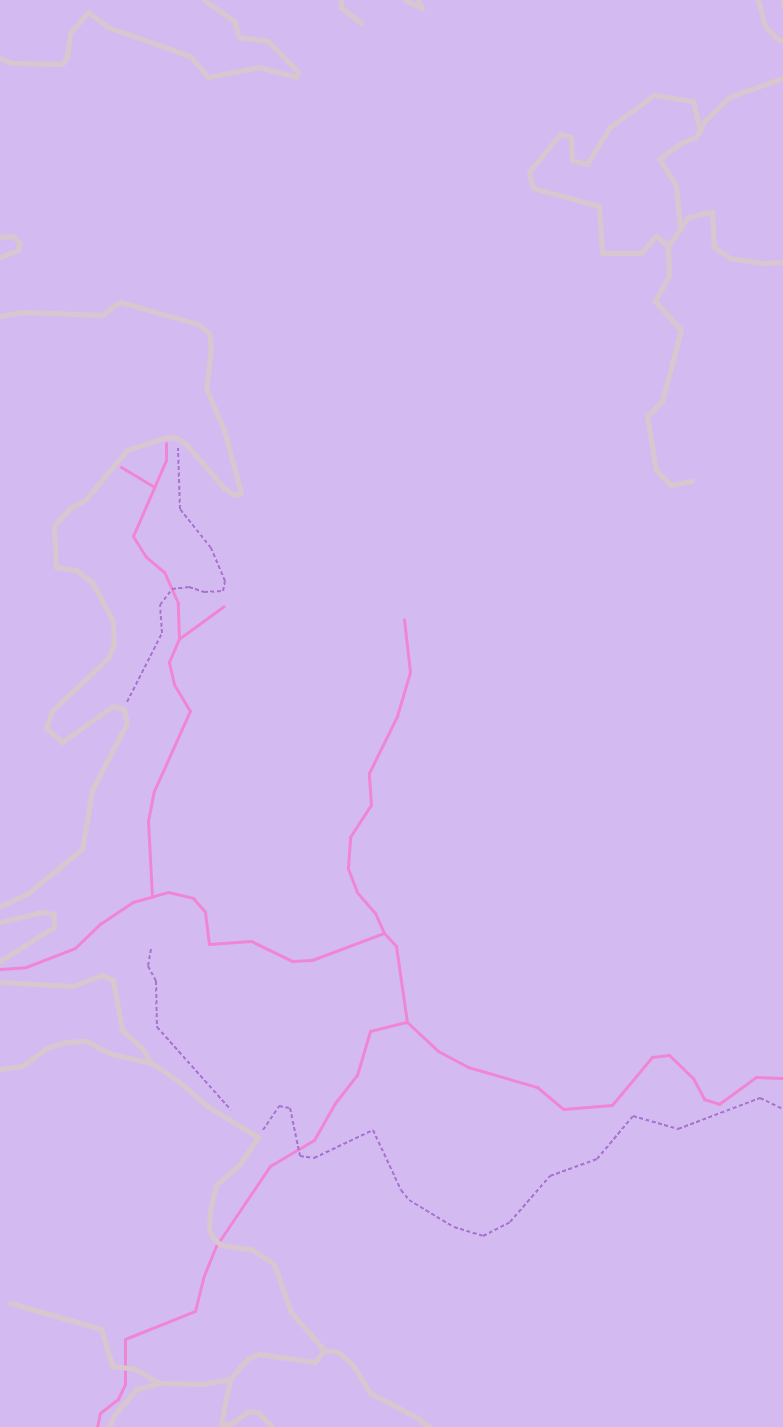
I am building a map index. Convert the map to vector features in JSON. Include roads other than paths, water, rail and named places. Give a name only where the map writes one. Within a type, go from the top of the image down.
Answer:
[{"type":"lane","points":[[0,58],[11,63],[62,64],[68,57],[70,33],[88,12],[108,27],[190,56],[208,77],[259,67],[296,77],[298,72],[268,41],[239,38],[234,21],[204,0]]},
{"type":"lane","points":[[341,0],[341,7],[361,23]]},
{"type":"lane","points":[[404,0],[422,8],[418,0]]},
{"type":"lane","points":[[758,0],[765,26],[776,38],[783,41]]},
{"type":"lane","points":[[680,229],[676,185],[659,159],[681,143],[696,137],[729,97],[783,78]]},
{"type":"lane","points":[[668,246],[656,236],[642,253],[602,253],[599,206],[533,188],[530,172],[560,134],[572,137],[572,160],[587,164],[610,127],[654,96],[693,101],[700,130]]},
{"type":"lane","points":[[692,481],[670,485],[656,470],[647,418],[662,400],[681,330],[655,301],[670,276],[668,246],[688,217],[712,212],[714,247],[730,258],[760,263],[783,262]]},
{"type":"lane","points":[[0,237],[13,236],[20,243],[18,250],[0,257]]},
{"type":"lane","points":[[0,316],[23,312],[102,315],[120,302],[198,324],[208,333],[211,349],[206,388],[224,430],[241,493],[234,495],[224,488],[177,438],[166,438],[127,450],[85,500],[70,508],[54,526],[56,566],[76,570],[92,582],[113,621],[114,644],[108,658],[52,711],[46,728],[62,742],[113,706],[124,709],[127,723],[92,790],[82,849],[58,866],[27,894],[0,906]]},
{"type":"lane","points":[[0,922],[42,912],[54,914],[54,927],[0,962]]},
{"type":"lane","points":[[0,982],[73,986],[101,976],[113,980],[122,1030],[142,1048],[151,1063]]},
{"type":"lane","points":[[0,1069],[22,1066],[47,1048],[65,1042],[86,1041],[112,1054],[151,1063],[177,1080],[207,1106],[258,1137],[240,1164],[216,1184],[209,1230],[221,1245],[251,1249],[274,1264],[291,1312],[324,1350],[338,1352],[352,1364],[370,1393],[418,1418],[429,1427]]},
{"type":"lane","points":[[10,1303],[101,1329],[112,1366],[135,1369],[159,1382]]},
{"type":"lane","points":[[272,1427],[259,1413],[249,1411],[230,1424],[221,1425],[230,1379],[248,1358],[259,1354],[315,1362],[324,1350]]},
{"type":"lane","points":[[109,1427],[114,1415],[137,1389],[159,1382],[204,1384],[230,1379]]},
{"type":"waterway","points":[[152,897],[148,821],[154,791],[190,711],[174,684],[169,662],[179,639],[178,603],[164,572],[146,557],[133,536],[166,460],[166,443]]},
{"type":"waterway","points":[[121,467],[154,487]]},
{"type":"waterway","points":[[180,638],[224,606]]},
{"type":"waterway","points":[[384,933],[375,913],[357,892],[348,868],[350,837],[371,805],[369,773],[397,716],[410,672],[404,619]]},
{"type":"waterway","points":[[0,969],[26,967],[75,948],[100,924],[133,902],[168,892],[193,898],[205,912],[209,944],[251,941],[292,961],[312,960],[384,933],[396,946],[407,1022],[438,1051],[468,1067],[537,1087],[563,1109],[612,1105],[652,1057],[669,1055],[693,1078],[704,1099],[719,1104],[756,1077],[783,1078]]},
{"type":"waterway","points":[[97,1427],[100,1413],[118,1399],[125,1384],[125,1339],[195,1311],[203,1278],[216,1246],[270,1166],[314,1140],[335,1103],[357,1075],[370,1031],[407,1022]]}]
